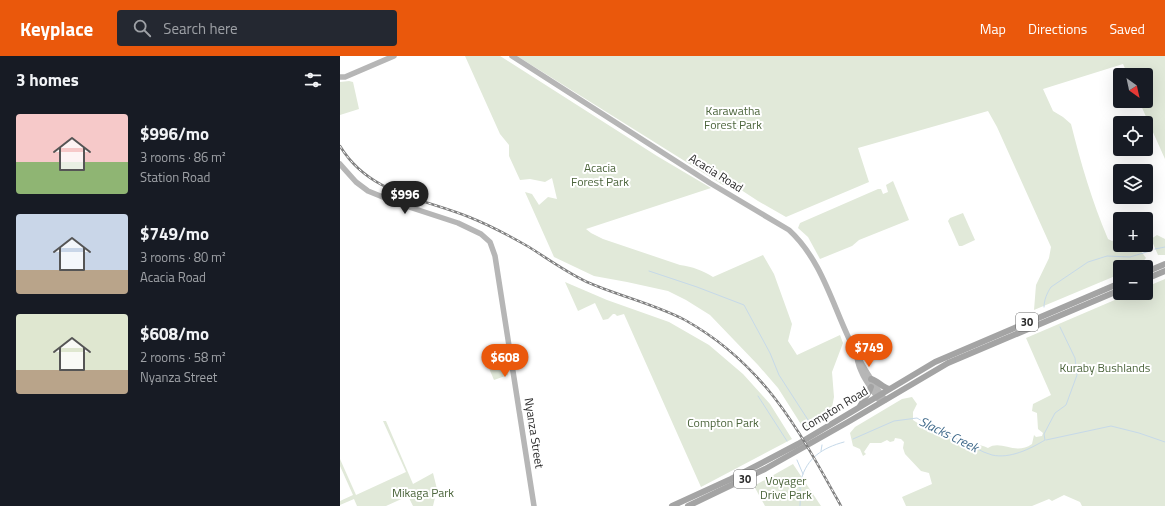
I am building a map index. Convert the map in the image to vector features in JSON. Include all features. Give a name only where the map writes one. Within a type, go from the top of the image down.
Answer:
[{"type":"main road","points":[[1153,269],[1165,264]]},
{"type":"main road","points":[[1153,276],[1165,271]]},
{"type":"main road","name":"Compton Road","points":[[672,506],[741,474],[808,438],[924,368],[946,357],[1113,286]]},
{"type":"main road","name":"Compton Road","points":[[688,506],[753,475],[883,402],[952,361],[1113,293]]},
{"type":"main road","points":[[871,379],[876,380],[884,387],[889,389]]},
{"type":"main road","points":[[859,407],[871,387]]},
{"type":"main road","points":[[741,474],[751,472],[753,475]]},
{"type":"street","points":[[340,77],[345,77],[394,56]]},
{"type":"street","name":"Acacia Road","points":[[512,56],[710,183],[789,230],[802,244],[816,266],[856,354],[883,402]]},
{"type":"street","name":"Nyanza Street","points":[[340,164],[356,182],[368,191],[400,204],[445,218],[472,229],[486,237],[491,245],[534,506]]},
{"type":"street","name":"Acacia Road","points":[[856,354],[858,364],[871,387],[879,395]]},
{"type":"green space","name":"Acacia Forest Park","points":[[465,56],[500,56],[657,156],[711,188],[586,229],[603,239],[680,265],[697,269],[713,277],[763,255],[774,274],[792,324],[788,341],[797,355],[840,335],[843,343],[832,372],[834,397],[830,418],[804,429],[778,388],[758,365],[710,315],[686,300],[668,291],[594,276],[554,257],[525,192],[532,194],[539,205],[548,197],[557,199],[552,178],[545,182],[530,179],[520,180],[509,156],[509,145],[500,134]]},
{"type":"green space","name":"Karawatha Forest Park","points":[[517,56],[1165,56],[1165,159],[1153,132],[1153,116],[1146,116],[1142,108],[1153,108],[1153,68],[1125,68],[1123,64],[1043,89],[1053,111],[1071,124],[1087,182],[1097,211],[1108,239],[1113,240],[1113,252],[1142,252],[1146,258],[1144,260],[1113,260],[1113,277],[1034,310],[1036,285],[1049,258],[1051,247],[997,127],[988,111],[858,148],[869,182],[786,217],[732,184],[727,183],[723,185]]},
{"type":"green space","points":[[340,82],[353,82],[359,109],[340,115]]},
{"type":"green space","points":[[893,181],[909,220],[859,240],[852,246],[820,259],[808,237],[798,228],[800,223],[878,189],[881,189],[883,194],[888,192],[886,185]]},
{"type":"green space","points":[[963,213],[975,240],[959,246],[948,221],[950,218]]},
{"type":"green space","points":[[1157,235],[1165,239],[1165,255],[1158,255],[1153,244],[1153,238]]},
{"type":"green space","name":"Kuraby Bushlands","points":[[1165,279],[1165,506],[1082,506],[1080,502],[1064,495],[1052,501],[1049,499],[1032,506],[906,506],[902,497],[932,484],[929,473],[921,471],[905,454],[903,448],[904,442],[901,439],[895,438],[894,441],[890,442],[887,440],[881,443],[870,443],[864,452],[866,454],[863,456],[860,449],[853,446],[850,433],[855,427],[902,399],[912,397],[917,404],[913,412],[913,420],[934,434],[949,438],[965,446],[976,445],[988,448],[998,445],[1020,448],[1032,444],[1034,435],[1036,437],[1042,436],[1043,433],[1038,429],[1037,413],[1032,411],[1033,404],[1051,395],[1026,338],[1115,300],[1153,300],[1153,284]]},
{"type":"green space","name":"Compton Park","points":[[565,282],[607,300],[669,322],[709,345],[743,374],[770,404],[792,439],[701,487],[624,314],[617,316],[613,314],[608,319],[603,320],[595,303],[578,311]]},
{"type":"green space","points":[[504,351],[508,375],[494,380],[485,359]]},
{"type":"green space","name":"Mikaga Park","points":[[383,421],[386,421],[413,484],[433,473],[437,489],[433,506],[413,506],[408,496],[386,506],[357,506],[354,499],[340,505],[340,501],[353,495],[340,466],[340,459],[356,495],[406,472]]},
{"type":"green space","name":"Voyager Drive Park","points":[[793,464],[821,506],[765,506],[754,486]]},
{"type":"waterway","name":"Slacks Creek","points":[[1155,249],[1165,247]]},
{"type":"waterway","name":"Slacks Creek","points":[[1044,307],[1046,297],[1051,287],[1088,262],[1107,256],[1130,257],[1147,252]]},
{"type":"waterway","points":[[649,271],[744,305],[770,353],[779,375],[812,426]]},
{"type":"waterway","name":"Slacks Creek","points":[[853,439],[894,421],[917,418],[944,433],[992,455],[1006,456],[1026,450],[1045,440],[1044,434],[1055,413],[1066,405],[1077,375],[1075,358],[1060,327]]},
{"type":"waterway","points":[[758,396],[787,441]]},
{"type":"waterway","name":"Slacks Creek","points":[[1046,440],[1111,426],[1139,433],[1165,442]]},
{"type":"waterway","name":"Slacks Creek","points":[[800,506],[800,483],[811,460],[829,447],[844,442]]},
{"type":"waterway","name":"Slacks Creek","points":[[821,451],[822,445]]},
{"type":"waterway","points":[[797,460],[803,474]]},
{"type":"railway","points":[[340,146],[352,162],[366,175],[381,185],[415,199],[469,217],[522,243],[564,270],[587,282],[673,314],[713,338],[737,357],[758,378],[777,401],[810,451],[841,506]]}]
